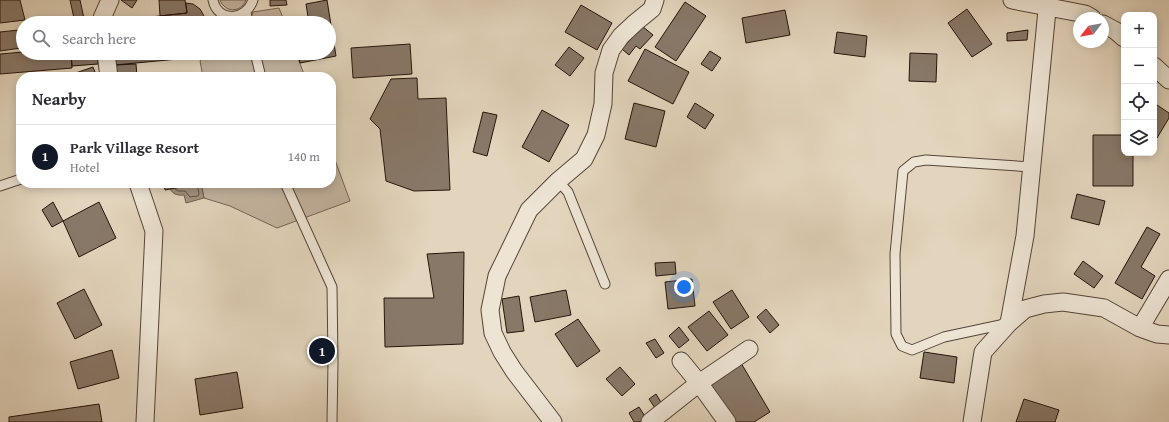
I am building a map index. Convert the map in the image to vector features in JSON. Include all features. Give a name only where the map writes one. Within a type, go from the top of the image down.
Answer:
[{"type":"street","points":[[103,16],[110,0]]},
{"type":"street","points":[[553,422],[514,371],[502,352],[493,333],[490,310],[497,276],[529,210],[558,181],[584,159],[596,135],[603,104],[604,73],[611,50],[621,36],[652,9],[655,0]]},
{"type":"street","points":[[1012,0],[1048,4],[1078,12]]},
{"type":"street","points":[[1009,323],[1025,236],[1048,4]]},
{"type":"street","points":[[1109,27],[1121,35]]},
{"type":"street","points":[[107,60],[108,72]]},
{"type":"street","points":[[1157,69],[1169,80]]},
{"type":"street","points":[[140,188],[154,231],[145,422]]},
{"type":"street","points":[[1140,328],[1169,279]]},
{"type":"street","points":[[972,422],[983,352],[1009,323],[1025,309],[1044,304],[1063,302],[1104,308],[1140,328],[1157,334],[1169,335]]},
{"type":"street","points":[[650,422],[699,384],[748,349]]},
{"type":"street","points":[[681,361],[727,422]]},
{"type":"lane","points":[[214,0],[217,9],[228,16]]},
{"type":"lane","points":[[240,16],[250,7],[252,0]]},
{"type":"lane","points":[[246,12],[247,16]]},
{"type":"lane","points":[[257,60],[260,72]]},
{"type":"lane","points":[[1009,323],[944,337],[912,350],[902,346],[896,334],[895,254],[903,171],[914,162],[926,160],[1032,167]]},
{"type":"lane","points":[[0,186],[16,181]]},
{"type":"lane","points":[[558,181],[568,192],[605,284]]},
{"type":"lane","points":[[287,188],[332,287],[332,422]]},
{"type":"shaded area","points":[[220,0],[246,0],[241,7],[233,10],[225,7]]},
{"type":"shaded area","points":[[279,8],[282,16],[252,16],[253,12]]},
{"type":"shaded area","points":[[299,60],[303,72],[202,72],[200,61]]},
{"type":"shaded area","points":[[336,163],[350,201],[277,228],[230,206],[204,198],[202,188],[336,188]]},
{"type":"water","points":[[202,188],[204,198],[186,203],[184,195],[175,194],[170,189]]},
{"type":"building","points":[[0,0],[20,0],[24,16],[16,16],[16,21],[0,23]]},
{"type":"building","points":[[70,0],[80,0],[83,16],[73,16]]},
{"type":"building","points":[[121,0],[137,0],[132,8]]},
{"type":"building","points":[[159,0],[185,0],[187,13],[160,16]]},
{"type":"building","points":[[270,0],[286,0],[287,5],[270,6]]},
{"type":"building","points":[[327,0],[330,16],[308,16],[306,4]]},
{"type":"building","points":[[685,2],[706,16],[676,61],[655,47]]},
{"type":"building","points":[[186,3],[193,4],[200,9],[204,16],[159,16],[187,13]]},
{"type":"building","points":[[581,5],[612,23],[597,50],[565,32]]},
{"type":"building","points":[[967,9],[992,44],[972,57],[948,23]]},
{"type":"building","points":[[785,10],[790,35],[746,43],[742,18]]},
{"type":"building","points":[[642,26],[653,35],[640,49],[636,46],[629,55],[622,49]]},
{"type":"building","points":[[16,30],[16,49],[0,51],[0,32]]},
{"type":"building","points":[[1028,30],[1027,40],[1007,41],[1007,33]]},
{"type":"building","points":[[837,32],[867,36],[865,57],[834,53]]},
{"type":"building","points":[[410,44],[412,74],[353,78],[351,48]]},
{"type":"building","points":[[569,47],[584,58],[570,76],[555,65]]},
{"type":"building","points":[[645,49],[689,72],[673,104],[628,81]]},
{"type":"building","points":[[710,51],[721,58],[712,71],[701,64]]},
{"type":"building","points":[[16,53],[16,60],[71,60],[72,68],[0,74],[0,54]]},
{"type":"building","points":[[910,53],[937,54],[936,82],[909,81]]},
{"type":"building","points":[[72,60],[98,60],[98,64],[72,66]]},
{"type":"building","points":[[115,60],[168,60],[115,65]]},
{"type":"building","points":[[299,60],[315,60],[300,63]]},
{"type":"building","points":[[136,64],[137,72],[116,72],[115,65]]},
{"type":"building","points":[[93,67],[95,72],[78,72]]},
{"type":"building","points":[[417,78],[418,99],[446,98],[450,190],[414,191],[386,181],[380,129],[370,119],[391,79]]},
{"type":"building","points":[[634,103],[665,111],[656,147],[625,139]]},
{"type":"building","points":[[695,103],[714,115],[705,129],[687,117]]},
{"type":"building","points":[[1157,105],[1169,113],[1169,118],[1157,138]]},
{"type":"building","points":[[542,110],[569,125],[549,162],[522,147]]},
{"type":"building","points":[[483,112],[497,115],[487,156],[473,152]]},
{"type":"building","points":[[1093,135],[1121,135],[1121,156],[1133,156],[1133,186],[1093,186]]},
{"type":"building","points":[[165,188],[176,188],[165,190]]},
{"type":"building","points":[[1077,194],[1105,201],[1099,225],[1071,218]]},
{"type":"building","points":[[53,202],[63,221],[52,227],[42,210]]},
{"type":"building","points":[[99,202],[116,238],[79,257],[63,221]]},
{"type":"building","points":[[1147,227],[1160,234],[1141,267],[1155,276],[1142,299],[1115,283]]},
{"type":"building","points":[[464,252],[463,344],[385,347],[384,298],[434,298],[427,254]]},
{"type":"building","points":[[1083,261],[1103,276],[1094,288],[1074,274]]},
{"type":"building","points":[[675,262],[676,274],[656,276],[655,263]]},
{"type":"building","points":[[692,279],[695,306],[668,309],[665,282]]},
{"type":"building","points":[[84,289],[102,325],[75,339],[57,303]]},
{"type":"building","points":[[566,290],[571,315],[535,322],[530,297]]},
{"type":"building","points":[[732,290],[749,317],[731,329],[713,302]]},
{"type":"building","points":[[519,296],[524,331],[507,333],[502,299]]},
{"type":"building","points":[[766,309],[779,325],[770,333],[757,317]]},
{"type":"building","points":[[709,311],[728,335],[707,351],[688,327]]},
{"type":"building","points":[[578,319],[600,351],[577,367],[555,334]]},
{"type":"building","points":[[679,327],[689,340],[679,348],[669,336]]},
{"type":"building","points":[[655,339],[664,353],[656,358],[646,343]]},
{"type":"building","points":[[112,350],[119,378],[78,389],[70,362]]},
{"type":"building","points":[[924,352],[957,357],[954,383],[920,378]]},
{"type":"building","points":[[741,363],[770,412],[754,422],[731,422],[709,384]]},
{"type":"building","points":[[620,367],[635,384],[622,396],[606,379]]},
{"type":"building","points":[[237,372],[243,408],[200,415],[195,379]]},
{"type":"building","points":[[656,394],[662,404],[655,408],[649,399]]},
{"type":"building","points":[[1024,399],[1059,410],[1055,422],[1016,422]]},
{"type":"building","points":[[99,404],[102,422],[9,422],[9,417]]},
{"type":"building","points":[[639,407],[646,418],[639,422],[634,422],[629,413]]},
{"type":"place","name":"Park Village Resort","points":[[322,351]]}]
